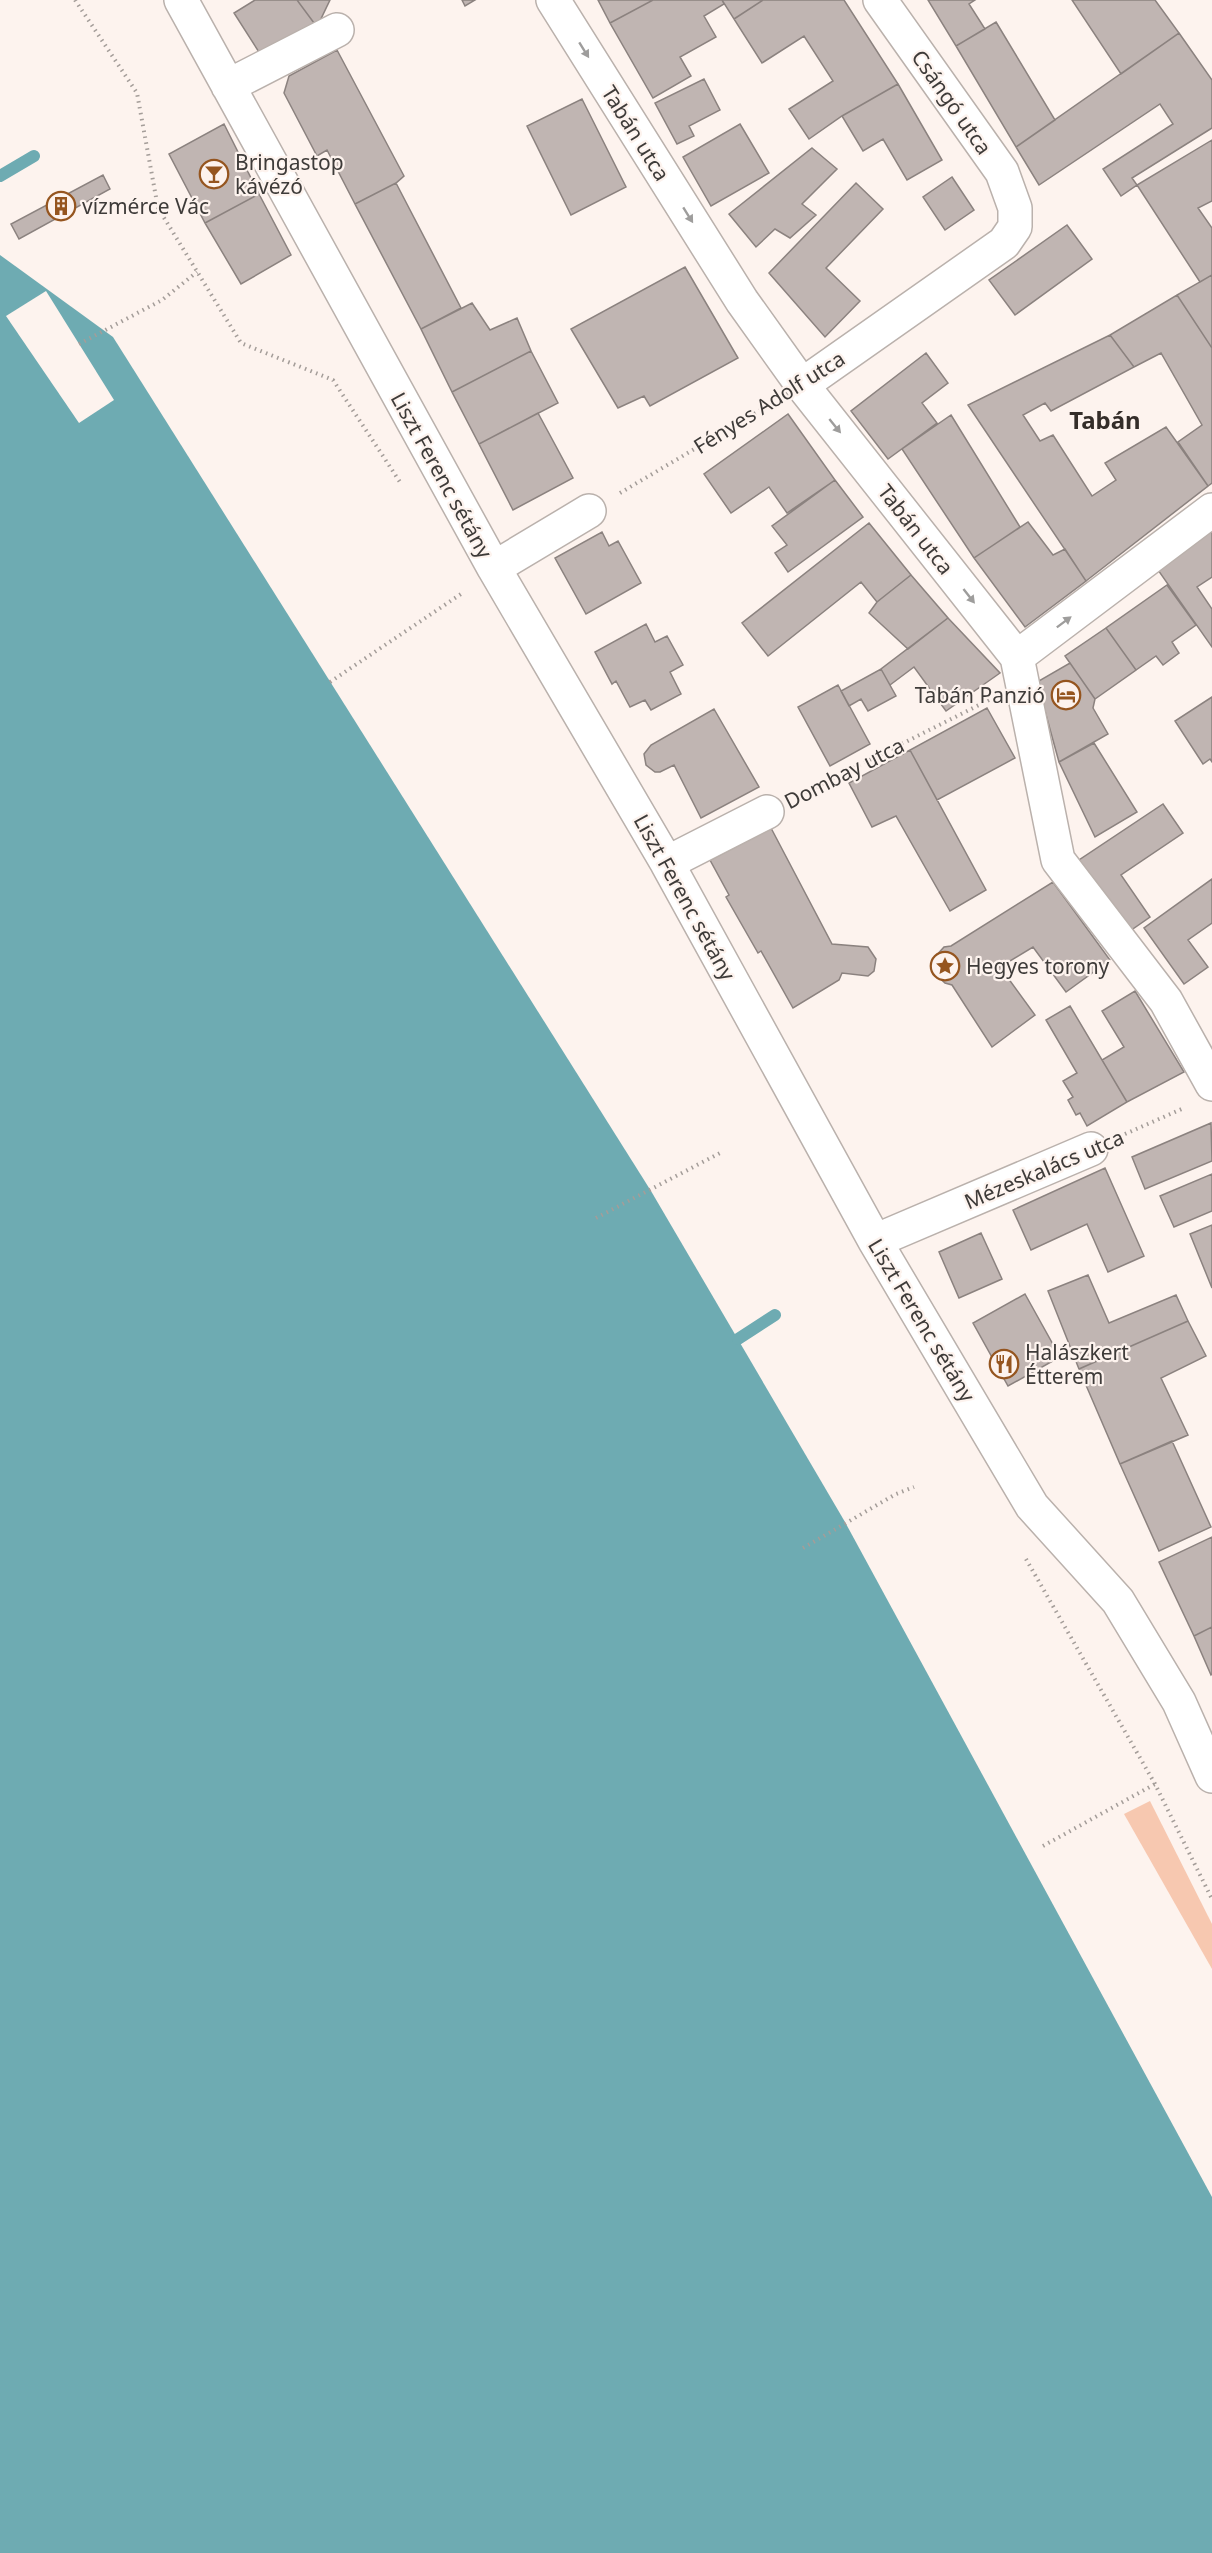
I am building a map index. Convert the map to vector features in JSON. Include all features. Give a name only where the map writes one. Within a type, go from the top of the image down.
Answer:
[{"type":"street","name":"Liszt Ferenc sétány","points":[[181,0],[228,86],[482,578],[667,862],[875,1241],[1032,1506],[1118,1601],[1179,1702],[1212,1776]]},
{"type":"street","name":"Tabán utca","points":[[552,0],[742,301],[802,385],[1019,670],[1058,861],[1166,1002],[1202,1094]]},
{"type":"street","name":"Csángó utca","points":[[880,0],[1002,172],[1015,208]]},
{"type":"street","points":[[228,86],[338,30]]},
{"type":"street","name":"Fényes Adolf utca","points":[[802,385],[1005,243],[1015,227],[1015,208]]},
{"type":"street","points":[[1019,670],[1212,510]]},
{"type":"street","points":[[482,578],[589,511]]},
{"type":"street","name":"Dombay utca","points":[[667,862],[767,812]]},
{"type":"street","name":"Mézeskalács utca","points":[[875,1241],[1091,1149]]},
{"type":"path","points":[[75,0],[137,93],[158,208],[241,343],[333,380],[405,489]]},
{"type":"path","points":[[79,344],[162,300],[197,272]]},
{"type":"path","name":"Fényes Adolf utca","points":[[589,511],[802,385]]},
{"type":"path","points":[[330,682],[482,578]]},
{"type":"path","name":"Dombay utca","points":[[767,812],[1019,670]]},
{"type":"path","name":"Mézeskalács utca","points":[[1091,1149],[1202,1094]]},
{"type":"path","points":[[596,1218],[720,1153]]},
{"type":"path","points":[[803,1548],[896,1494],[914,1488]]},
{"type":"path","points":[[1024,1555],[1155,1784],[1212,1899]]},
{"type":"path","points":[[1043,1846],[1155,1784]]},
{"type":"shaded area","points":[[1150,1801],[1212,1924],[1212,1969],[1124,1814]]},
{"type":"water","points":[[0,255],[113,337],[651,1191],[845,1522],[1212,2197],[1212,2553],[0,2553]]},
{"type":"pier","points":[[46,291],[114,400],[79,423],[6,316]]},
{"type":"building","points":[[255,0],[297,0],[317,27],[264,60],[234,13]]},
{"type":"building","points":[[297,0],[330,0],[317,27]]},
{"type":"building","points":[[462,0],[475,0],[465,6]]},
{"type":"building","points":[[598,0],[653,0],[610,23]]},
{"type":"building","points":[[653,0],[722,0],[724,4],[704,16],[716,37],[680,57],[691,76],[653,98],[610,23]]},
{"type":"building","points":[[722,0],[763,0],[734,19]]},
{"type":"building","points":[[763,0],[844,0],[898,84],[842,116],[809,139],[789,109],[833,81],[804,36],[762,63],[734,19]]},
{"type":"building","points":[[928,0],[975,0],[969,4],[985,29],[956,46]]},
{"type":"building","points":[[1072,0],[1155,0],[1179,33],[1121,74]]},
{"type":"building","points":[[996,22],[1055,120],[1016,147],[956,46]]},
{"type":"building","points":[[1179,33],[1212,80],[1212,128],[1132,178],[1137,185],[1121,196],[1103,169],[1173,124],[1160,104],[1039,185],[1016,147]]},
{"type":"building","points":[[337,50],[404,176],[396,183],[355,204],[327,150],[317,156],[284,93],[289,76]]},
{"type":"building","points":[[704,79],[720,110],[689,126],[694,136],[677,144],[655,103]]},
{"type":"building","points":[[898,84],[942,160],[907,180],[883,139],[863,151],[842,116]]},
{"type":"building","points":[[582,99],[626,187],[571,215],[527,126]]},
{"type":"building","name":"Bringastop kávézó","points":[[224,124],[259,194],[205,223],[169,154]]},
{"type":"building","points":[[740,124],[769,173],[711,206],[683,157]]},
{"type":"building","points":[[1212,140],[1212,201],[1198,208],[1212,228],[1212,275],[1200,282],[1137,185]]},
{"type":"building","points":[[812,148],[837,169],[802,204],[816,215],[790,238],[775,229],[756,247],[729,214]]},
{"type":"building","name":"vízmérce Vác","points":[[103,175],[110,189],[19,239],[11,224]]},
{"type":"building","points":[[952,177],[974,210],[945,230],[923,197]]},
{"type":"building","points":[[396,183],[461,308],[421,329],[355,204]]},
{"type":"building","points":[[856,183],[883,209],[826,268],[860,301],[825,337],[769,273]]},
{"type":"building","points":[[259,194],[291,255],[241,284],[205,223]]},
{"type":"building","points":[[1067,225],[1092,259],[1015,315],[989,280]]},
{"type":"building","points":[[685,267],[738,358],[650,406],[644,396],[618,408],[571,329]]},
{"type":"building","points":[[1212,275],[1212,348],[1177,295]]},
{"type":"building","points":[[1177,295],[1212,348],[1212,483],[1208,486],[1178,442],[1202,425],[1161,353],[1134,367],[1110,335]]},
{"type":"building","points":[[472,303],[490,330],[517,318],[531,351],[452,392],[421,329]]},
{"type":"building","points":[[1110,335],[1134,367],[1051,411],[1045,403],[1023,415],[1040,441],[1053,435],[1092,496],[1116,480],[1105,463],[1166,427],[1208,486],[1086,581],[968,405]]},
{"type":"building","points":[[531,351],[558,403],[479,444],[452,392]]},
{"type":"building","points":[[926,353],[948,383],[922,403],[937,423],[888,459],[851,411]]},
{"type":"building","points":[[538,413],[573,478],[513,510],[479,444]]},
{"type":"building","points":[[788,414],[835,480],[787,513],[769,487],[731,513],[704,474]]},
{"type":"building","points":[[951,415],[1020,527],[974,558],[902,449]]},
{"type":"building","points":[[835,480],[863,517],[788,572],[775,553],[787,545],[772,526]]},
{"type":"building","points":[[1028,522],[1053,555],[1065,549],[1086,581],[1025,627],[974,558]]},
{"type":"building","points":[[869,523],[911,575],[877,602],[861,582],[768,656],[742,623]]},
{"type":"building","points":[[1212,528],[1212,577],[1197,587],[1212,609],[1212,647],[1158,570]]},
{"type":"building","points":[[602,532],[609,546],[618,541],[641,583],[586,614],[555,558]]},
{"type":"building","points":[[911,575],[948,618],[908,649],[869,613],[877,602]]},
{"type":"building","points":[[1167,585],[1196,625],[1172,642],[1179,653],[1163,665],[1156,656],[1136,670],[1106,628]]},
{"type":"building","points":[[948,618],[1000,673],[946,711],[914,667],[890,685],[881,669]]},
{"type":"building","points":[[646,624],[655,642],[667,636],[683,665],[670,672],[681,694],[651,710],[645,700],[630,707],[616,681],[612,684],[595,652]]},
{"type":"building","points":[[1106,628],[1136,670],[1095,699],[1065,656]]},
{"type":"building","points":[[1070,663],[1095,699],[1093,708],[1108,734],[1059,762],[1037,682]]},
{"type":"building","points":[[881,669],[896,696],[868,711],[861,699],[849,706],[841,691]]},
{"type":"building","points":[[838,685],[870,744],[830,766],[798,707]]},
{"type":"building","points":[[1212,697],[1212,762],[1210,759],[1203,764],[1175,721]]},
{"type":"building","points":[[987,708],[1015,758],[937,800],[910,750]]},
{"type":"building","points":[[714,709],[759,787],[701,818],[674,765],[655,772],[646,765],[644,754],[651,745]]},
{"type":"building","points":[[1094,743],[1137,812],[1095,837],[1059,762]]},
{"type":"building","points":[[910,750],[986,890],[950,911],[896,816],[872,827],[849,783]]},
{"type":"building","points":[[1163,804],[1183,833],[1121,875],[1150,917],[1127,933],[1079,860]]},
{"type":"building","points":[[771,828],[832,944],[868,947],[876,959],[874,971],[868,976],[842,973],[839,980],[793,1008],[761,951],[758,953],[726,897],[729,895],[710,860]]},
{"type":"building","points":[[1212,879],[1212,923],[1188,940],[1208,967],[1184,984],[1144,928]]},
{"type":"building","points":[[1053,882],[1110,960],[1066,992],[1033,947],[1000,967],[1035,1015],[992,1047],[952,985],[945,983],[934,973],[934,958],[944,947],[951,946]]},
{"type":"building","points":[[1135,991],[1184,1072],[1127,1102],[1102,1060],[1124,1047],[1102,1011]]},
{"type":"building","points":[[1070,1006],[1127,1102],[1087,1126],[1080,1113],[1076,1115],[1068,1100],[1073,1097],[1063,1081],[1077,1073],[1046,1020]]},
{"type":"building","points":[[1211,1123],[1212,1161],[1145,1189],[1132,1157]]},
{"type":"building","points":[[1105,1168],[1144,1256],[1108,1272],[1087,1224],[1031,1250],[1013,1210]]},
{"type":"building","points":[[1212,1174],[1212,1211],[1174,1227],[1160,1196]]},
{"type":"building","points":[[1212,1225],[1212,1288],[1190,1234]]},
{"type":"building","points":[[981,1233],[1002,1279],[959,1298],[939,1252]]},
{"type":"building","points":[[1088,1275],[1109,1323],[1176,1295],[1188,1321],[1079,1369],[1048,1291]]},
{"type":"building","points":[[1025,1294],[1060,1357],[1008,1386],[973,1323]]},
{"type":"building","points":[[1188,1321],[1206,1356],[1161,1378],[1188,1435],[1120,1464],[1079,1369]]},
{"type":"building","points":[[1172,1441],[1211,1527],[1159,1551],[1120,1464]]},
{"type":"building","points":[[1212,1537],[1212,1627],[1194,1636],[1159,1562]]},
{"type":"building","points":[[1212,1627],[1212,1674],[1211,1675],[1194,1636]]},
{"type":"waterway","points":[[0,176],[34,156]]},
{"type":"waterway","points":[[738,1339],[775,1315]]},
{"type":"place","name":"Bringastop kávézó","points":[[214,174]]},
{"type":"place","name":"vízmérce Vác","points":[[61,206]]},
{"type":"place","name":"Tabán Panzió","points":[[1066,695]]},
{"type":"place","name":"Hegyes torony","points":[[945,966]]},
{"type":"place","name":"Halászkert Étterem","points":[[1004,1364]]},
{"type":"district","name":"Tabán","points":[[1105,419]]}]
